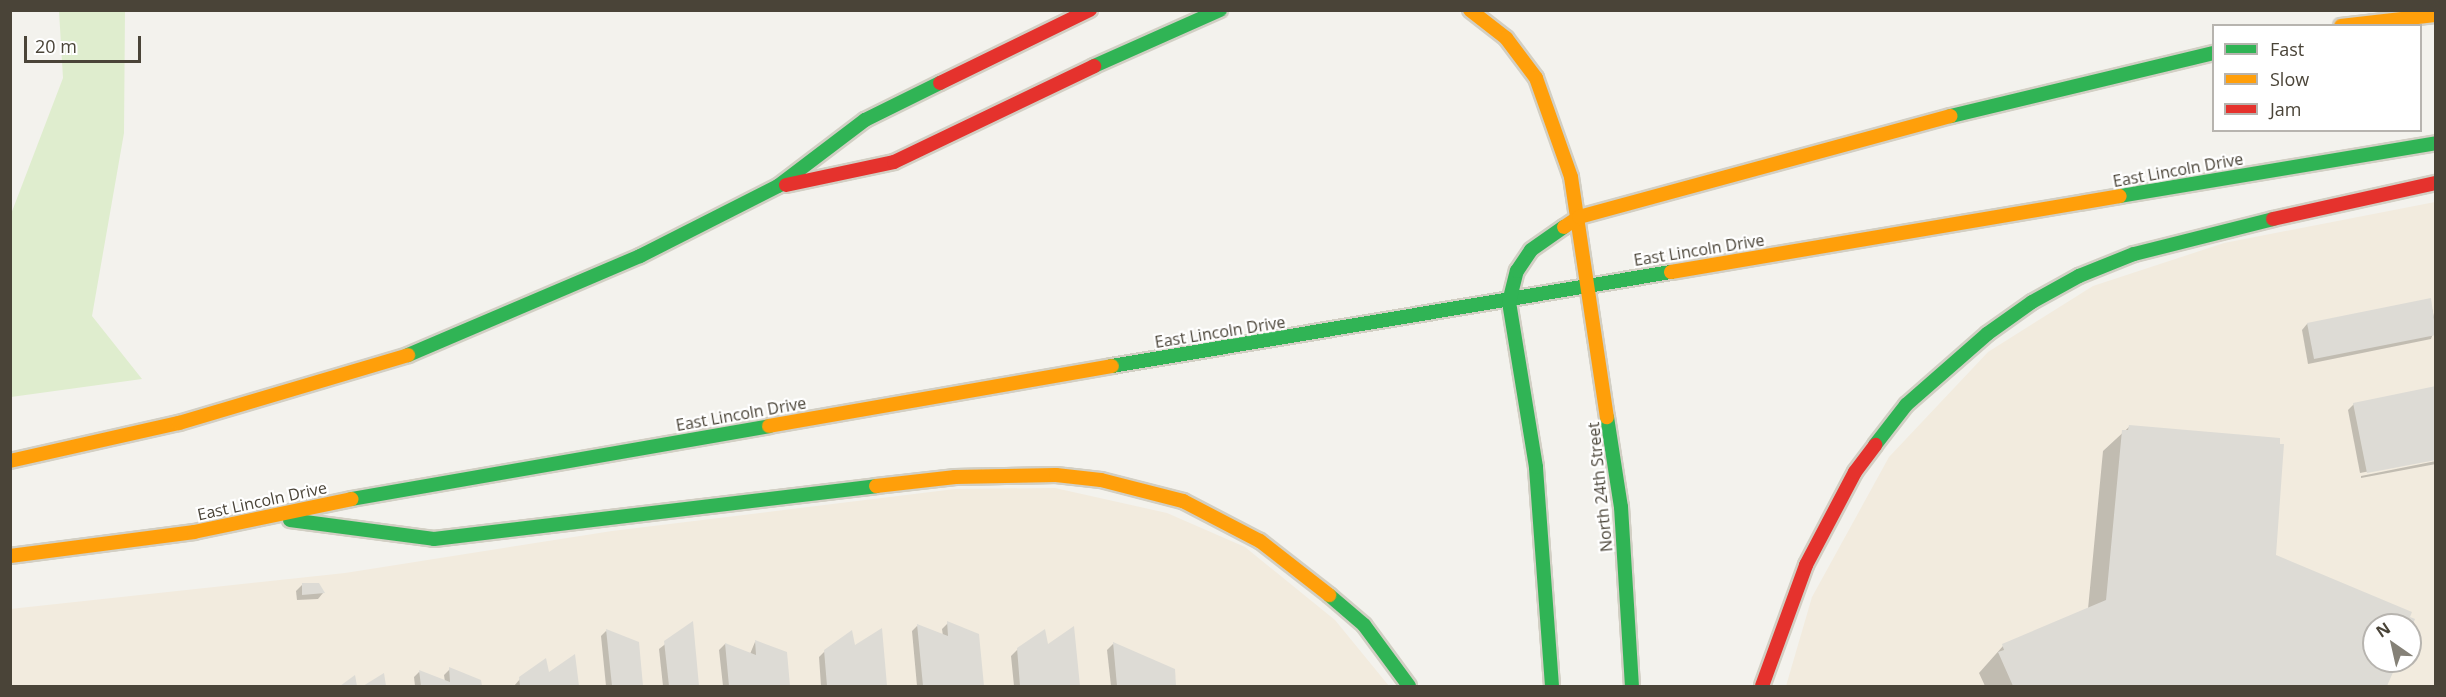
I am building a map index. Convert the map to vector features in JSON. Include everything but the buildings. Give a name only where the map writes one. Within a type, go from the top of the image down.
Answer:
[{"type":"main road","points":[[10,461],[179,423],[398,359],[544,300],[778,186],[865,120],[1090,10]]},
{"type":"main road","points":[[778,186],[894,162],[1097,64],[1220,10]]},
{"type":"main road","name":"North 24th Street","points":[[1470,10],[1506,38],[1536,78],[1571,177],[1579,217],[1585,286],[1596,329],[1621,507],[1632,687]]},
{"type":"main road","points":[[2358,24],[2436,15]]},
{"type":"main road","points":[[1552,687],[1536,467],[1509,302],[1517,271],[1531,250],[1579,217],[2011,100],[2212,53]]},
{"type":"main road","name":"East Lincoln Drive","points":[[10,556],[194,532],[258,516],[1002,385],[1509,302],[1585,286],[2436,143]]},
{"type":"main road","points":[[1762,687],[1806,565],[1854,472],[1906,405],[1987,334],[2032,302],[2079,276],[2134,254],[2188,237],[2436,183]]},
{"type":"main road","points":[[258,516],[434,539],[678,507],[955,477],[1056,475],[1101,480],[1183,501],[1223,519],[1295,565],[1364,625],[1409,687]]},
{"type":"shaded area","points":[[2435,202],[2435,686],[1786,686],[1812,597],[1889,457],[1988,352],[2093,286],[2224,243]]},
{"type":"shaded area","points":[[1055,488],[1167,513],[1245,547],[1335,620],[1389,686],[11,686],[10,609],[345,573],[612,531],[955,489]]},
{"type":"green space","points":[[59,11],[125,11],[124,133],[92,316],[142,379],[11,397],[11,214],[63,78]]},
{"type":"traffic: fast","points":[[1094,66],[1220,10]]},
{"type":"traffic: fast","points":[[1951,116],[2212,53]]},
{"type":"traffic: fast","points":[[408,355],[640,256],[778,186],[865,120],[940,83]]},
{"type":"traffic: fast","points":[[2120,196],[2436,143]]},
{"type":"traffic: fast","points":[[1875,445],[1906,405],[1987,334],[2032,302],[2079,276],[2134,254],[2273,219]]},
{"type":"traffic: fast","points":[[1552,686],[1536,467],[1509,302],[1517,271],[1531,250],[1564,227]]},
{"type":"traffic: fast","points":[[1112,366],[1671,272]]},
{"type":"traffic: fast","points":[[1607,417],[1621,507],[1632,686]]},
{"type":"traffic: fast","points":[[352,499],[769,426]]},
{"type":"traffic: fast","points":[[290,520],[434,539],[876,486]]},
{"type":"traffic: fast","points":[[1329,595],[1364,625],[1409,686]]},
{"type":"traffic: slow","points":[[1470,10],[1506,38],[1536,78],[1571,177],[1607,417]]},
{"type":"traffic: slow","points":[[2358,24],[2436,15]]},
{"type":"traffic: slow","points":[[1564,227],[1579,217],[1951,116]]},
{"type":"traffic: slow","points":[[1671,272],[2120,196]]},
{"type":"traffic: slow","points":[[10,461],[179,423],[408,355]]},
{"type":"traffic: slow","points":[[769,426],[1112,366]]},
{"type":"traffic: slow","points":[[876,486],[955,477],[1056,475],[1101,480],[1183,501],[1260,541],[1329,595]]},
{"type":"traffic: slow","points":[[10,556],[194,532],[352,499]]},
{"type":"traffic: jam","points":[[940,83],[1090,10]]},
{"type":"traffic: jam","points":[[786,185],[894,162],[1094,66]]},
{"type":"traffic: jam","points":[[2273,219],[2436,183]]},
{"type":"traffic: jam","points":[[1762,686],[1806,565],[1855,472],[1875,445]]}]
